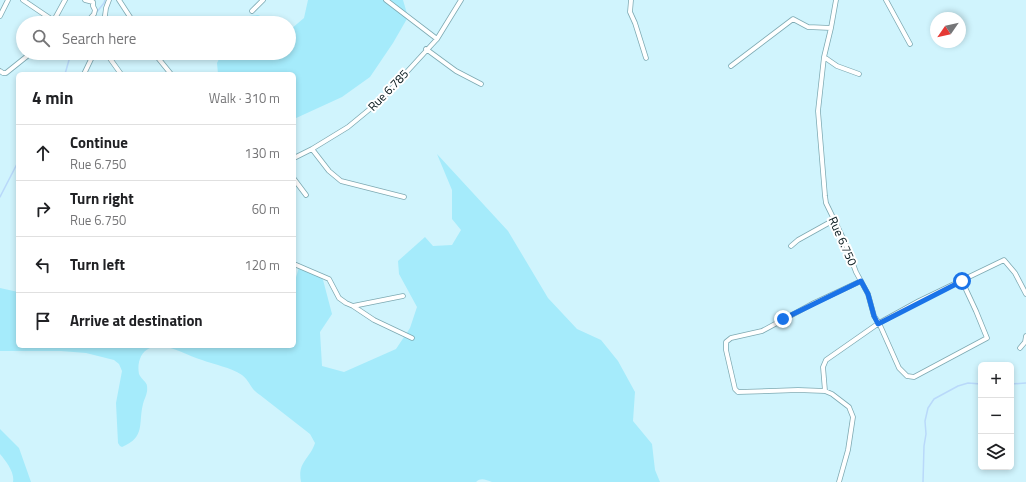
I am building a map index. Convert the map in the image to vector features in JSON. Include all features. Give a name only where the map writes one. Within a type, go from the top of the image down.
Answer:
[{"type":"street","points":[[0,16],[8,0]]},
{"type":"street","points":[[22,0],[45,16]]},
{"type":"street","points":[[56,16],[65,0]]},
{"type":"street","points":[[85,0],[93,3],[95,10],[92,16]]},
{"type":"street","points":[[105,16],[109,0]]},
{"type":"street","points":[[119,0],[129,16]]},
{"type":"street","points":[[252,11],[263,0]]},
{"type":"street","points":[[386,0],[437,39]]},
{"type":"street","name":"Rue 6.785","points":[[296,157],[348,127],[382,99],[437,39],[461,0]]},
{"type":"street","points":[[631,0],[630,12],[646,58]]},
{"type":"street","name":"Rue 6.750","points":[[836,0],[824,57],[818,120],[826,203],[868,294],[874,316],[900,368],[907,376],[914,377],[987,338],[962,281]]},
{"type":"street","points":[[886,0],[910,44]]},
{"type":"street","points":[[731,66],[793,19],[808,27],[831,28]]},
{"type":"street","points":[[426,50],[456,71],[481,84]]},
{"type":"street","points":[[824,57],[837,66],[859,74]]},
{"type":"street","points":[[0,71],[6,73],[22,60]]},
{"type":"street","points":[[85,72],[91,60]]},
{"type":"street","points":[[111,60],[120,72]]},
{"type":"street","points":[[160,60],[169,72]]},
{"type":"street","points":[[312,149],[329,171],[341,180],[404,197]]},
{"type":"street","points":[[296,182],[306,195]]},
{"type":"street","points":[[791,246],[798,240],[834,220]]},
{"type":"street","points":[[825,391],[823,366],[826,360],[878,324],[1004,260],[1015,273],[1026,294]]},
{"type":"street","points":[[296,265],[329,279],[339,298],[346,303],[374,320],[412,338]]},
{"type":"street","points":[[839,482],[848,450],[853,417],[849,407],[832,394],[825,391],[798,390],[738,392],[735,389],[726,350],[726,342],[731,338],[762,331],[814,303],[861,281]]},
{"type":"street","points":[[353,306],[403,296]]},
{"type":"street","points":[[1020,348],[1025,342],[1026,336]]},
{"type":"shaded area","points":[[308,0],[403,0],[408,17],[393,43],[370,77],[342,97],[296,118],[296,72],[218,72],[217,63],[218,60],[296,60],[296,25],[304,18]]},
{"type":"shaded area","points":[[437,154],[508,231],[548,298],[577,329],[601,340],[618,361],[635,392],[633,421],[652,444],[655,470],[660,482],[492,482],[482,479],[476,482],[301,482],[300,475],[302,465],[315,443],[310,434],[257,393],[242,375],[227,368],[170,348],[296,348],[296,277],[300,264],[322,276],[332,314],[320,332],[322,366],[344,372],[396,349],[410,328],[417,307],[399,274],[398,261],[425,237],[433,246],[452,245],[461,230],[452,219],[452,190]]},
{"type":"shaded area","points":[[0,288],[16,292],[16,348],[150,348],[142,355],[138,366],[139,374],[147,385],[147,393],[143,404],[140,429],[135,439],[122,447],[118,443],[116,403],[122,371],[119,364],[114,360],[86,353],[61,351],[0,351]]},
{"type":"shaded area","points":[[0,429],[19,448],[31,482],[13,482],[13,475],[0,454]]},
{"type":"waterway","points":[[96,13],[105,0]]},
{"type":"waterway","points":[[66,72],[69,60]]},
{"type":"waterway","points":[[0,197],[16,166]]},
{"type":"waterway","points":[[923,482],[924,446],[926,434],[925,421],[928,408],[934,399],[958,386],[968,383],[978,384]]},
{"type":"waterway","points":[[1014,384],[1026,383]]},
{"type":"route","points":[[783,319],[861,281],[868,294],[874,316],[878,324],[962,281]]}]
